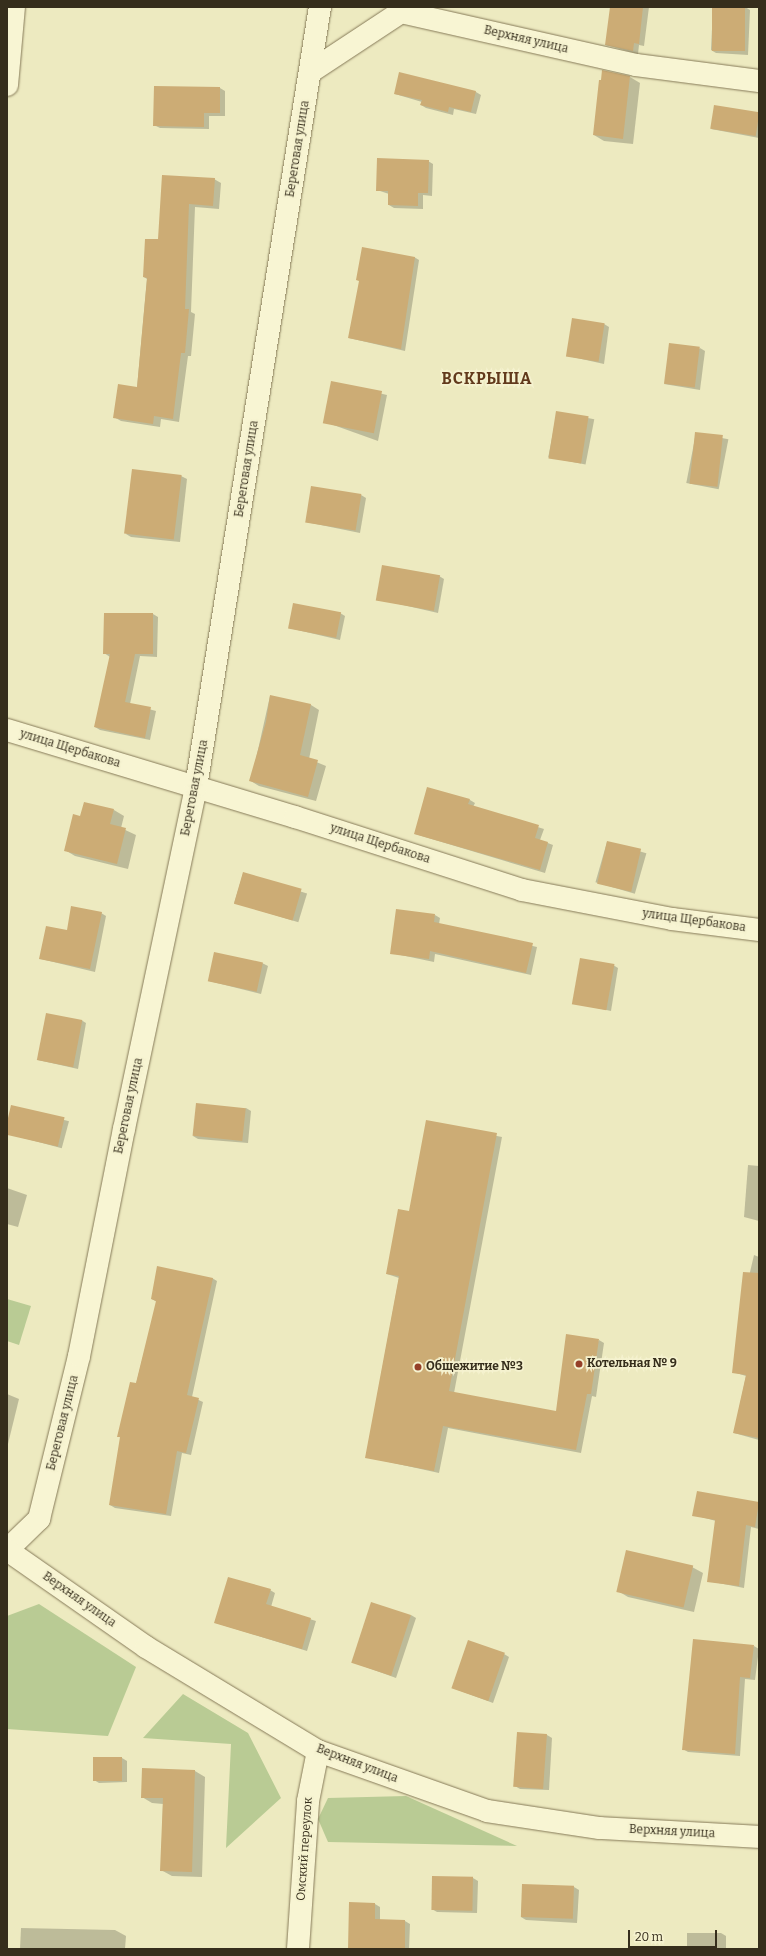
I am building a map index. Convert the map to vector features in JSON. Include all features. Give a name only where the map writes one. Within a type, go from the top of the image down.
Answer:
[{"type":"street","points":[[7,85],[14,7]]},
{"type":"street","name":"Береговая улица","points":[[7,1550],[39,1519],[79,1356],[124,1129],[196,787],[320,7]]},
{"type":"street","name":"Верхняя улица","points":[[310,72],[401,12],[636,65],[759,81]]},
{"type":"street","name":"улица Щербакова","points":[[7,730],[196,787],[522,890],[672,919],[759,930]]},
{"type":"street","name":"Верхняя улица","points":[[7,1550],[146,1647],[318,1751],[487,1811],[600,1828],[759,1837]]},
{"type":"street","name":"Омский переулок","points":[[298,1949],[308,1801],[318,1751]]},
{"type":"green space","points":[[7,1299],[31,1306],[19,1345],[7,1341]]},
{"type":"green space","points":[[39,1604],[136,1667],[108,1736],[7,1729],[7,1616]]},
{"type":"green space","points":[[183,1694],[248,1733],[281,1798],[226,1848],[231,1744],[143,1738]]},
{"type":"green space","points":[[406,1796],[517,1846],[328,1842],[318,1819],[328,1798]]},
{"type":"building","points":[[610,7],[643,7],[639,44],[634,43],[633,51],[605,45]]},
{"type":"building","points":[[712,7],[745,7],[745,51],[712,51]]},
{"type":"building","points":[[602,70],[630,76],[623,139],[593,135],[599,80],[601,80]]},
{"type":"building","points":[[399,72],[476,91],[471,112],[449,107],[448,112],[420,105],[422,100],[394,94]]},
{"type":"building","points":[[154,86],[220,87],[220,113],[204,113],[204,127],[153,126]]},
{"type":"building","points":[[714,105],[759,112],[756,136],[710,129]]},
{"type":"building","points":[[377,158],[429,160],[428,193],[418,193],[418,206],[388,205],[388,191],[376,191]]},
{"type":"building","points":[[162,175],[215,178],[213,206],[189,204],[185,309],[189,309],[185,353],[181,353],[173,419],[154,416],[153,424],[113,418],[118,384],[137,387],[147,278],[143,277],[145,239],[158,239]]},
{"type":"building","points":[[362,247],[415,257],[401,349],[348,338],[359,281],[356,280]]},
{"type":"building","points":[[572,318],[605,323],[598,362],[566,357]]},
{"type":"building","points":[[669,343],[700,347],[695,387],[664,384]]},
{"type":"building","points":[[331,381],[382,391],[374,433],[323,423]]},
{"type":"building","points":[[556,411],[589,416],[581,464],[548,458]]},
{"type":"building","points":[[695,432],[723,435],[717,487],[690,484]]},
{"type":"building","points":[[132,469],[182,475],[174,540],[124,534]]},
{"type":"building","points":[[311,486],[361,494],[356,531],[305,523]]},
{"type":"building","points":[[382,565],[440,575],[434,611],[376,600]]},
{"type":"building","points":[[293,603],[341,612],[336,638],[288,629]]},
{"type":"building","points":[[104,613],[153,613],[153,654],[135,654],[125,702],[151,707],[145,738],[94,727],[110,654],[103,654]]},
{"type":"building","points":[[270,695],[311,704],[300,755],[318,760],[308,797],[249,781],[266,722]]},
{"type":"building","points":[[427,787],[470,799],[468,804],[539,825],[535,838],[548,842],[540,870],[414,834]]},
{"type":"building","points":[[84,802],[114,809],[110,824],[126,828],[117,864],[64,851],[73,814],[80,816]]},
{"type":"building","points":[[607,841],[641,849],[631,892],[597,884]]},
{"type":"building","points":[[243,872],[302,889],[293,921],[234,904]]},
{"type":"building","points":[[71,906],[102,912],[90,969],[39,959],[46,926],[67,930]]},
{"type":"building","points":[[396,909],[435,914],[434,922],[533,943],[526,973],[430,951],[429,959],[390,954]]},
{"type":"building","points":[[214,952],[263,962],[257,992],[208,981]]},
{"type":"building","points":[[580,958],[614,964],[606,1010],[572,1004]]},
{"type":"building","points":[[46,1013],[82,1020],[73,1067],[37,1060]]},
{"type":"building","points":[[196,1103],[246,1108],[242,1141],[193,1136]]},
{"type":"building","points":[[11,1105],[65,1117],[58,1147],[7,1135],[7,1122]]},
{"type":"building","name":"Общежитие №3","points":[[426,1120],[497,1133],[449,1391],[556,1411],[566,1334],[599,1339],[591,1394],[587,1394],[576,1450],[443,1426],[434,1471],[365,1458],[399,1276],[386,1274],[398,1209],[409,1211]]},
{"type":"building","points":[[157,1266],[213,1278],[187,1395],[199,1398],[186,1453],[177,1451],[166,1514],[109,1505],[120,1437],[117,1437],[130,1382],[136,1383],[156,1301],[151,1299]]},
{"type":"building","points":[[743,1272],[759,1273],[759,1438],[733,1433],[746,1375],[732,1373]]},
{"type":"building","points":[[697,1491],[759,1502],[755,1527],[746,1525],[739,1586],[707,1582],[715,1520],[692,1516]]},
{"type":"building","points":[[626,1550],[693,1566],[684,1607],[616,1592]]},
{"type":"building","points":[[228,1577],[271,1589],[266,1604],[311,1618],[302,1649],[214,1623]]},
{"type":"building","points":[[371,1602],[411,1615],[391,1676],[351,1663]]},
{"type":"building","points":[[693,1639],[754,1645],[750,1678],[740,1677],[735,1754],[682,1750]]},
{"type":"building","points":[[468,1640],[505,1653],[488,1701],[451,1688]]},
{"type":"building","points":[[517,1732],[547,1734],[543,1789],[513,1787]]},
{"type":"building","points":[[93,1757],[122,1757],[122,1781],[93,1781]]},
{"type":"building","points":[[142,1768],[195,1770],[192,1872],[160,1871],[163,1798],[141,1798]]},
{"type":"building","points":[[432,1876],[473,1877],[472,1911],[431,1910]]},
{"type":"building","points":[[522,1884],[574,1886],[573,1919],[521,1917]]},
{"type":"building","points":[[349,1902],[375,1903],[375,1919],[405,1920],[405,1949],[348,1949]]},
{"type":"place","name":"Котельная № 9","points":[[579,1364]]},
{"type":"place","name":"Общежитие №3","points":[[418,1367]]},
{"type":"district","name":"ВСКРЫША","points":[[487,379]]}]
